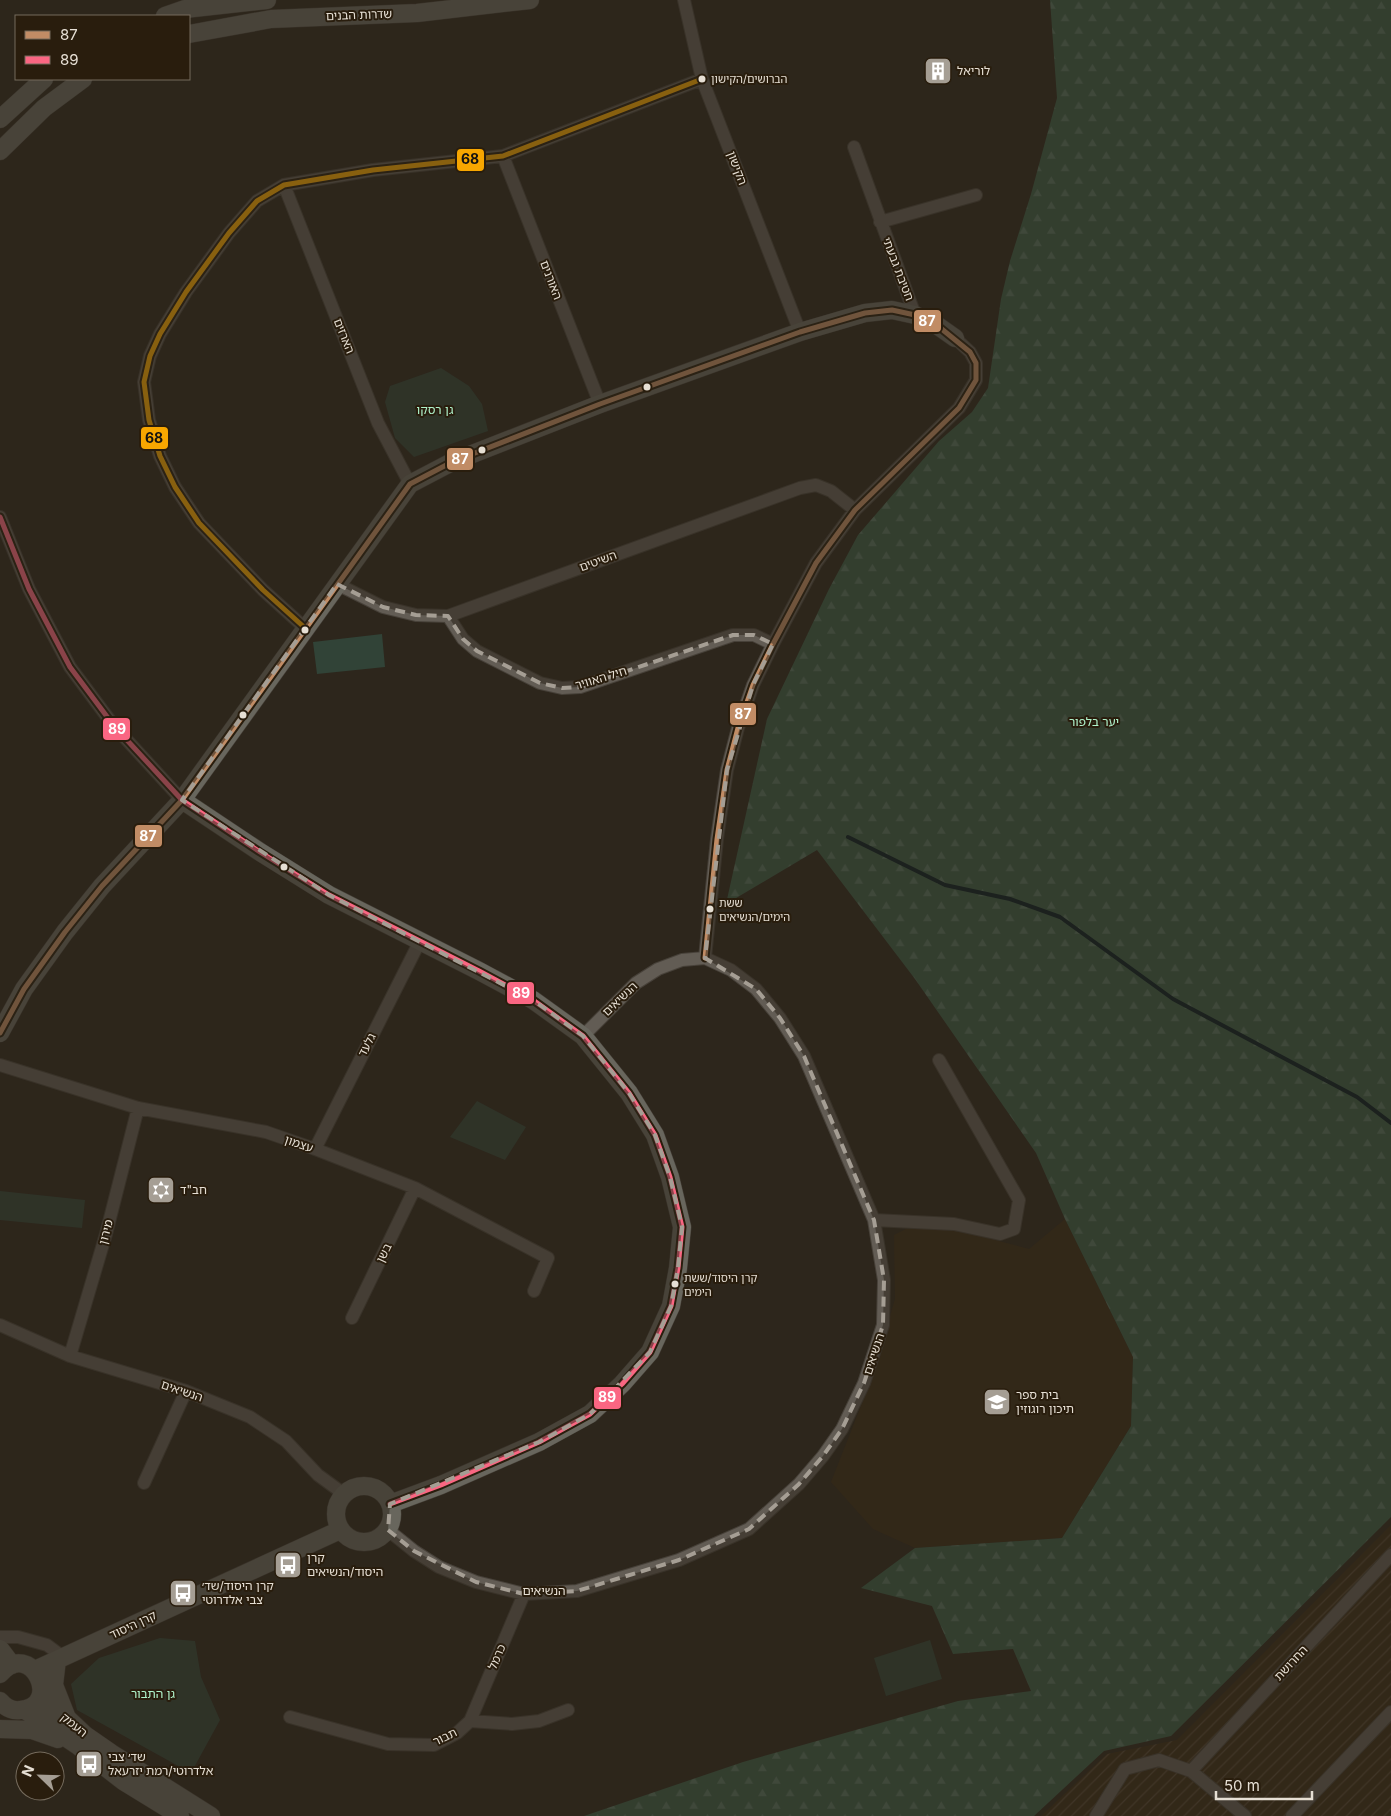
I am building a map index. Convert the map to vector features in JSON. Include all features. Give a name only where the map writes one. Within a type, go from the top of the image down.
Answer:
[{"type":"street","points":[[168,15],[185,9],[268,0]]},
{"type":"street","name":"שדרות הבנים","points":[[190,34],[271,19],[417,13],[531,0]]},
{"type":"street","name":"הקישון","points":[[684,0],[702,78],[800,332]]},
{"type":"street","points":[[305,628],[263,590],[199,523],[175,487],[160,456],[149,420],[144,382],[150,356],[160,334],[186,292],[229,233],[257,201],[284,185],[373,170],[503,156],[702,78]]},
{"type":"street","points":[[0,120],[43,80]]},
{"type":"street","points":[[0,151],[44,108],[82,80]]},
{"type":"street","name":"חטיבת גבעתי","points":[[854,147],[915,315]]},
{"type":"street","name":"האורנים","points":[[503,156],[600,404]]},
{"type":"street","name":"הארזים","points":[[284,185],[378,423],[410,484]]},
{"type":"street","name":"חטיבת גבעתי","points":[[880,222],[976,195]]},
{"type":"street","points":[[0,1033],[24,989],[65,932],[102,886],[182,800],[410,484],[452,462],[600,404],[800,332],[865,313],[892,310],[915,315],[938,326],[970,352],[976,363],[976,380],[959,408],[855,510],[816,563],[773,644],[750,693],[727,770],[717,839],[704,958]]},
{"type":"street","name":"השיטים","points":[[337,584],[383,607],[416,615],[448,616],[800,488],[816,486],[831,491],[855,510]]},
{"type":"street","points":[[0,517],[29,589],[70,667],[114,726],[182,800],[328,895],[532,1000],[583,1036],[629,1094],[655,1135],[670,1177],[682,1227],[678,1268],[671,1306],[650,1352],[622,1384],[590,1414],[539,1442],[441,1485],[390,1504]]},
{"type":"street","name":"חיל האוויר","points":[[448,616],[463,639],[477,651],[540,684],[562,688],[580,687],[733,635],[754,635],[773,644]]},
{"type":"street","name":"גלעד","points":[[315,1149],[420,941]]},
{"type":"street","name":"הנשיאים","points":[[388,1530],[414,1551],[439,1567],[476,1582],[524,1594],[577,1591],[679,1560],[749,1529],[799,1484],[823,1456],[842,1428],[864,1384],[883,1325],[884,1280],[874,1220],[804,1056],[780,1018],[756,989],[731,970],[704,958],[682,960],[658,969],[636,982],[583,1036]]},
{"type":"street","points":[[874,1220],[954,1224],[1000,1234],[1014,1229],[1019,1200],[939,1060]]},
{"type":"street","name":"עצמון","points":[[0,1065],[138,1108],[266,1132],[415,1188],[548,1258],[534,1291]]},
{"type":"street","name":"מירון","points":[[70,1356],[88,1299],[138,1108]]},
{"type":"street","name":"בשן","points":[[352,1318],[415,1188]]},
{"type":"street","name":"הנשיאים","points":[[0,1325],[70,1356],[186,1391],[250,1417],[286,1442],[318,1475],[344,1494]]},
{"type":"street","points":[[144,1483],[186,1391]]},
{"type":"street","points":[[370,1486],[382,1492],[390,1504],[392,1514],[388,1530],[376,1540],[360,1542],[345,1536],[340,1530],[336,1515],[339,1500],[344,1494],[356,1487],[370,1486]]},
{"type":"street","name":"קרן היסוד","points":[[35,1670],[340,1530]]},
{"type":"street","name":"החרושת","points":[[1191,1771],[1391,1554]]},
{"type":"street","name":"כרמל","points":[[470,1721],[524,1594]]},
{"type":"street","points":[[0,1637],[18,1637],[47,1645],[60,1658],[54,1685],[67,1718]]},
{"type":"street","points":[[0,1649],[6,1669],[24,1664],[35,1670],[42,1684],[32,1704],[17,1711],[1,1704]]},
{"type":"street","name":"העמק","points":[[32,1704],[67,1718],[85,1735],[111,1753],[211,1816]]},
{"type":"street","name":"העמק","points":[[32,1704],[77,1745],[123,1781],[180,1816]]},
{"type":"street","name":"תבור","points":[[290,1717],[388,1744],[434,1745],[457,1733],[470,1721],[512,1724],[539,1721],[568,1710]]},
{"type":"street","points":[[1292,1816],[1391,1712]]},
{"type":"street","points":[[0,1729],[32,1730],[77,1745]]},
{"type":"street","points":[[1096,1816],[1125,1770],[1159,1760],[1191,1771],[1245,1816]]},
{"type":"highlighted area","points":[[337,584],[383,607],[416,615],[448,616],[463,639],[477,651],[540,683],[562,688],[580,687],[733,635],[754,635],[773,644],[753,685],[727,770],[705,958],[756,989],[780,1018],[804,1056],[874,1220],[884,1280],[883,1325],[864,1383],[842,1429],[823,1456],[799,1484],[749,1529],[679,1560],[577,1591],[524,1594],[476,1582],[414,1551],[388,1530],[390,1504],[539,1442],[590,1414],[650,1352],[671,1306],[678,1268],[682,1227],[670,1177],[655,1135],[629,1093],[583,1036],[533,1000],[329,895],[182,800]]},
{"type":"shaded area","name":"בית ספר תיכון רוגוזין","points":[[1065,1219],[1133,1357],[1131,1426],[1062,1538],[915,1548],[873,1529],[831,1482],[872,1378],[895,1299],[894,1235],[922,1221],[1029,1249]]},
{"type":"shaded area","points":[[1391,1525],[1391,1816],[1041,1816],[1107,1754],[1177,1740]]},
{"type":"green space","name":"יער בלפור","points":[[1050,0],[1391,0],[1391,1517],[1171,1736],[1104,1751],[1034,1816],[584,1816],[743,1762],[958,1701],[1031,1691],[1013,1649],[953,1654],[932,1606],[861,1588],[915,1548],[1062,1538],[1131,1426],[1133,1357],[1065,1219],[1036,1153],[915,979],[817,850],[726,904],[767,719],[829,589],[858,535],[939,441],[972,412],[988,388],[1001,299],[1010,261],[1031,194],[1057,98]]},
{"type":"green space","name":"גן רסקו","points":[[441,368],[469,386],[482,404],[488,431],[414,457],[395,438],[385,402],[390,386]]},
{"type":"green space","points":[[382,634],[385,667],[317,674],[313,642]]},
{"type":"green space","points":[[477,1101],[526,1127],[505,1160],[450,1137]]},
{"type":"green space","points":[[0,1191],[85,1200],[82,1228],[0,1220]]},
{"type":"green space","name":"גן התבור","points":[[160,1638],[195,1641],[201,1677],[220,1720],[191,1773],[77,1710],[71,1684],[99,1658]]},
{"type":"green space","points":[[930,1640],[942,1679],[886,1696],[874,1658]]},
{"type":"waterway","points":[[848,837],[945,885],[1010,899],[1060,917],[1173,999],[1357,1097],[1391,1123]]},
{"type":"transit line","name":"68","points":[[305,628],[263,590],[199,523],[175,487],[160,456],[149,420],[144,382],[150,356],[160,334],[186,292],[229,233],[257,201],[284,185],[373,170],[503,156],[702,79]]},
{"type":"transit line","name":"87","points":[[0,1033],[24,989],[65,932],[102,886],[182,800],[410,484],[452,462],[600,404],[800,332],[865,313],[892,310],[915,315],[938,326],[970,352],[976,363],[976,380],[959,408],[855,510],[816,563],[753,685],[738,728],[727,770],[717,839],[705,958]]},
{"type":"transit line","name":"89","points":[[0,517],[29,589],[70,667],[114,726],[182,800],[329,895],[533,1000],[583,1036],[629,1093],[655,1135],[670,1177],[682,1227],[678,1268],[671,1306],[650,1352],[622,1384],[590,1414],[539,1442],[441,1485],[390,1504]]},
{"type":"place","name":"לוריאל","points":[[938,71]]},
{"type":"place","name":"הברושים/הקישון","points":[[702,79]]},
{"type":"place","name":"ששת הימים/הנשיאים","points":[[710,909]]},
{"type":"place","name":"חב\"ד","points":[[161,1190]]},
{"type":"place","name":"קרן היסוד/ששת הימים","points":[[675,1284]]},
{"type":"place","name":"בית ספר תיכון רוגוזין","points":[[997,1402]]},
{"type":"place","name":"קרן היסוד/הנשיאים","points":[[288,1565]]},
{"type":"place","name":"קרן היסוד/שד׳ צבי אלדרוטי","points":[[183,1593]]},
{"type":"place","name":"שד׳ צבי אלדרוטי/רמת יזרעאל","points":[[89,1764]]}]
